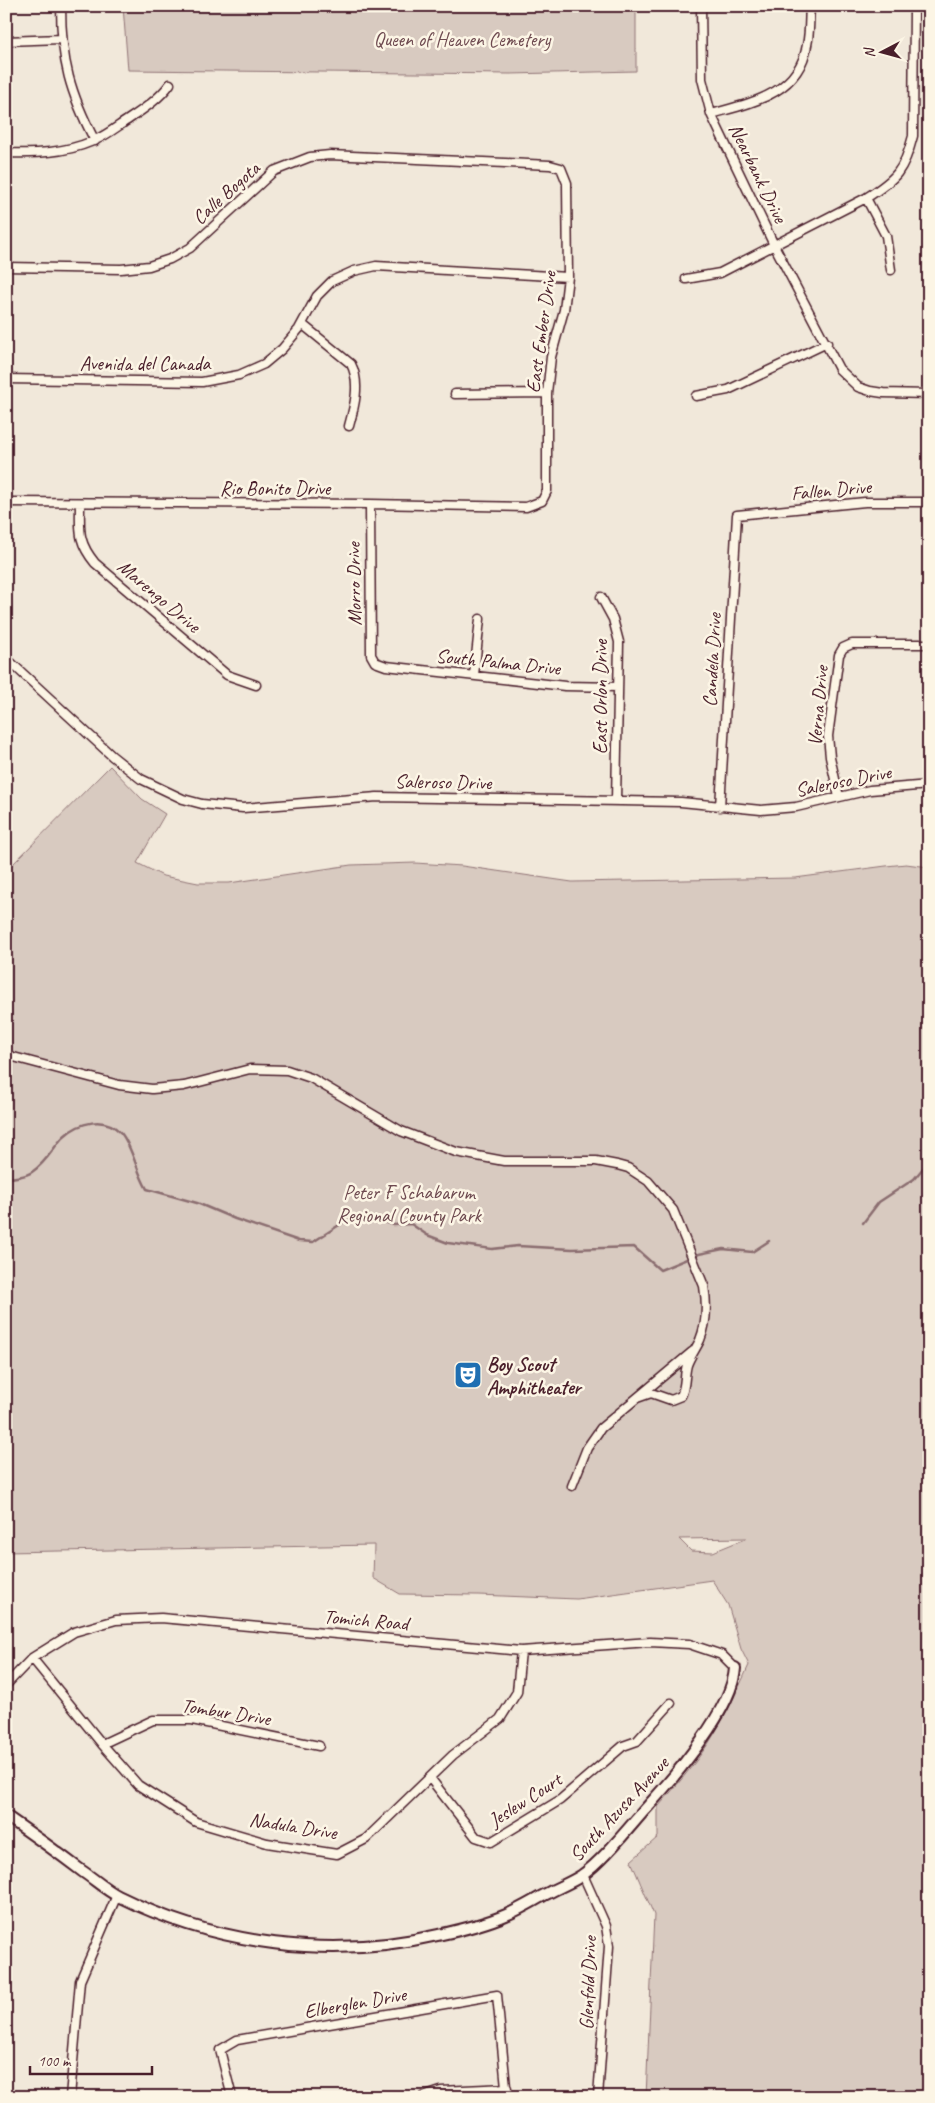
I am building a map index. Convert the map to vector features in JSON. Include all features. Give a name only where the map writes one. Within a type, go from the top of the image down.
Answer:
[{"type":"street","points":[[61,6],[61,39],[66,70],[81,115],[95,141]]},
{"type":"street","name":"Nearbank Drive","points":[[701,6],[702,79],[711,114],[774,245],[839,369],[858,387],[883,393],[929,394]]},
{"type":"street","points":[[711,114],[759,100],[786,84],[804,58],[808,44],[810,6]]},
{"type":"street","points":[[686,279],[720,273],[866,198],[901,171],[914,136],[914,6]]},
{"type":"street","points":[[6,41],[61,39]]},
{"type":"street","points":[[6,153],[32,154],[63,151],[95,141],[138,113],[164,92],[170,84]]},
{"type":"street","name":"Calle Bogota","points":[[6,267],[120,269],[149,266],[170,259],[190,248],[274,171],[310,157],[340,155],[550,165],[562,168]]},
{"type":"street","name":"East Ember Drive","points":[[542,501],[547,491],[547,394],[551,357],[564,310],[568,277],[567,183],[562,168]]},
{"type":"street","points":[[866,198],[886,236],[891,270]]},
{"type":"street","name":"Avenida del Canada","points":[[6,379],[202,382],[239,375],[264,364],[282,350],[302,324],[317,296],[332,281],[354,271],[376,266],[568,277]]},
{"type":"street","points":[[302,324],[351,364],[354,371],[355,405],[349,426]]},
{"type":"street","points":[[696,396],[728,390],[826,343]]},
{"type":"street","points":[[455,394],[547,394]]},
{"type":"street","name":"Rio Bonito Drive","points":[[6,502],[526,507],[542,501]]},
{"type":"street","name":"Fallen Drive","points":[[736,515],[865,502],[929,502]]},
{"type":"street","name":"Marengo Drive","points":[[80,503],[80,534],[84,550],[94,563],[227,674],[256,685]]},
{"type":"street","name":"Morro Drive","points":[[370,504],[371,656],[375,662]]},
{"type":"street","name":"Candela Drive","points":[[720,807],[736,515]]},
{"type":"street","name":"East Orlon Drive","points":[[601,597],[613,619],[618,642],[616,801]]},
{"type":"street","points":[[474,675],[480,619]]},
{"type":"street","name":"Verna Drive","points":[[839,797],[830,757],[828,736],[839,655],[844,648],[852,644],[929,644]]},
{"type":"street","name":"Saleroso Drive","points":[[6,658],[112,756],[141,780],[183,799],[202,804],[242,808],[377,797],[681,802],[720,807],[780,810],[870,790],[929,785]]},
{"type":"street","name":"South Palma Drive","points":[[375,662],[386,666],[565,686],[618,687]]},
{"type":"street","points":[[6,1055],[119,1084],[152,1089],[184,1086],[250,1069],[274,1068],[299,1073],[325,1086],[401,1132],[456,1152],[504,1161],[596,1161],[628,1168],[648,1181],[673,1210],[704,1286],[706,1316],[704,1328],[686,1366],[682,1392],[678,1398],[666,1399],[651,1393],[637,1398]]},
{"type":"street","points":[[572,1486],[587,1448],[596,1434],[637,1398],[640,1393],[695,1349]]},
{"type":"street","name":"Tomich Road","points":[[6,1684],[32,1658],[74,1632],[116,1620],[160,1618],[521,1651],[650,1642],[689,1644],[722,1655],[735,1668]]},
{"type":"street","name":"Nadula Drive","points":[[32,1658],[138,1785],[196,1822],[267,1843],[337,1854],[366,1839],[453,1755],[500,1719],[517,1692],[521,1651]]},
{"type":"street","name":"South Azusa Avenue","points":[[6,1816],[117,1895],[158,1913],[226,1936],[282,1945],[350,1948],[386,1946],[469,1928],[506,1915],[583,1875],[679,1772],[715,1718],[734,1680],[735,1668]]},
{"type":"street","name":"Jeslew Court","points":[[430,1778],[476,1837],[492,1842],[560,1800],[622,1746],[637,1741],[671,1703]]},
{"type":"street","name":"Tombur Drive","points":[[102,1744],[153,1720],[192,1720],[319,1746]]},
{"type":"street","name":"Glenfold Drive","points":[[583,1875],[606,1926],[609,1946],[598,2097]]},
{"type":"street","points":[[70,2097],[80,1981],[117,1895]]},
{"type":"street","name":"Elberglen Drive","points":[[232,2097],[220,2050],[237,2040],[497,1995],[507,2092]]},
{"type":"street","points":[[423,2097],[441,2091],[507,2092]]},
{"type":"green space","name":"Queen of Heaven Cemetery","points":[[123,6],[636,6],[636,71],[510,74],[128,70]]},
{"type":"green space","name":"Peter F Schabarum Regional County Park","points":[[110,766],[142,799],[165,814],[137,863],[163,876],[198,883],[229,883],[351,865],[415,863],[462,866],[572,882],[795,878],[906,864],[929,867],[929,2097],[646,2097],[654,1915],[631,1861],[658,1837],[658,1807],[708,1744],[730,1705],[749,1665],[741,1649],[728,1605],[712,1580],[577,1599],[400,1594],[373,1578],[374,1545],[6,1552],[6,871]],"holes":[[[747,1538],[713,1552],[691,1551],[679,1539]]]},
{"type":"waterway","points":[[928,915],[929,922]]},
{"type":"waterway","points":[[6,1178],[27,1175],[41,1164],[69,1132],[84,1124],[100,1122],[115,1127],[125,1138],[147,1189],[197,1203],[235,1219],[299,1241],[313,1242],[350,1218],[368,1216],[394,1225],[411,1224],[427,1235],[448,1243],[492,1249],[518,1246],[572,1249],[634,1247],[660,1270],[699,1254],[723,1249],[752,1252],[769,1241]]},
{"type":"waterway","points":[[863,1223],[879,1202],[914,1179],[929,1161]]},
{"type":"place","name":"Boy Scout Amphitheater","points":[[468,1375]]}]
